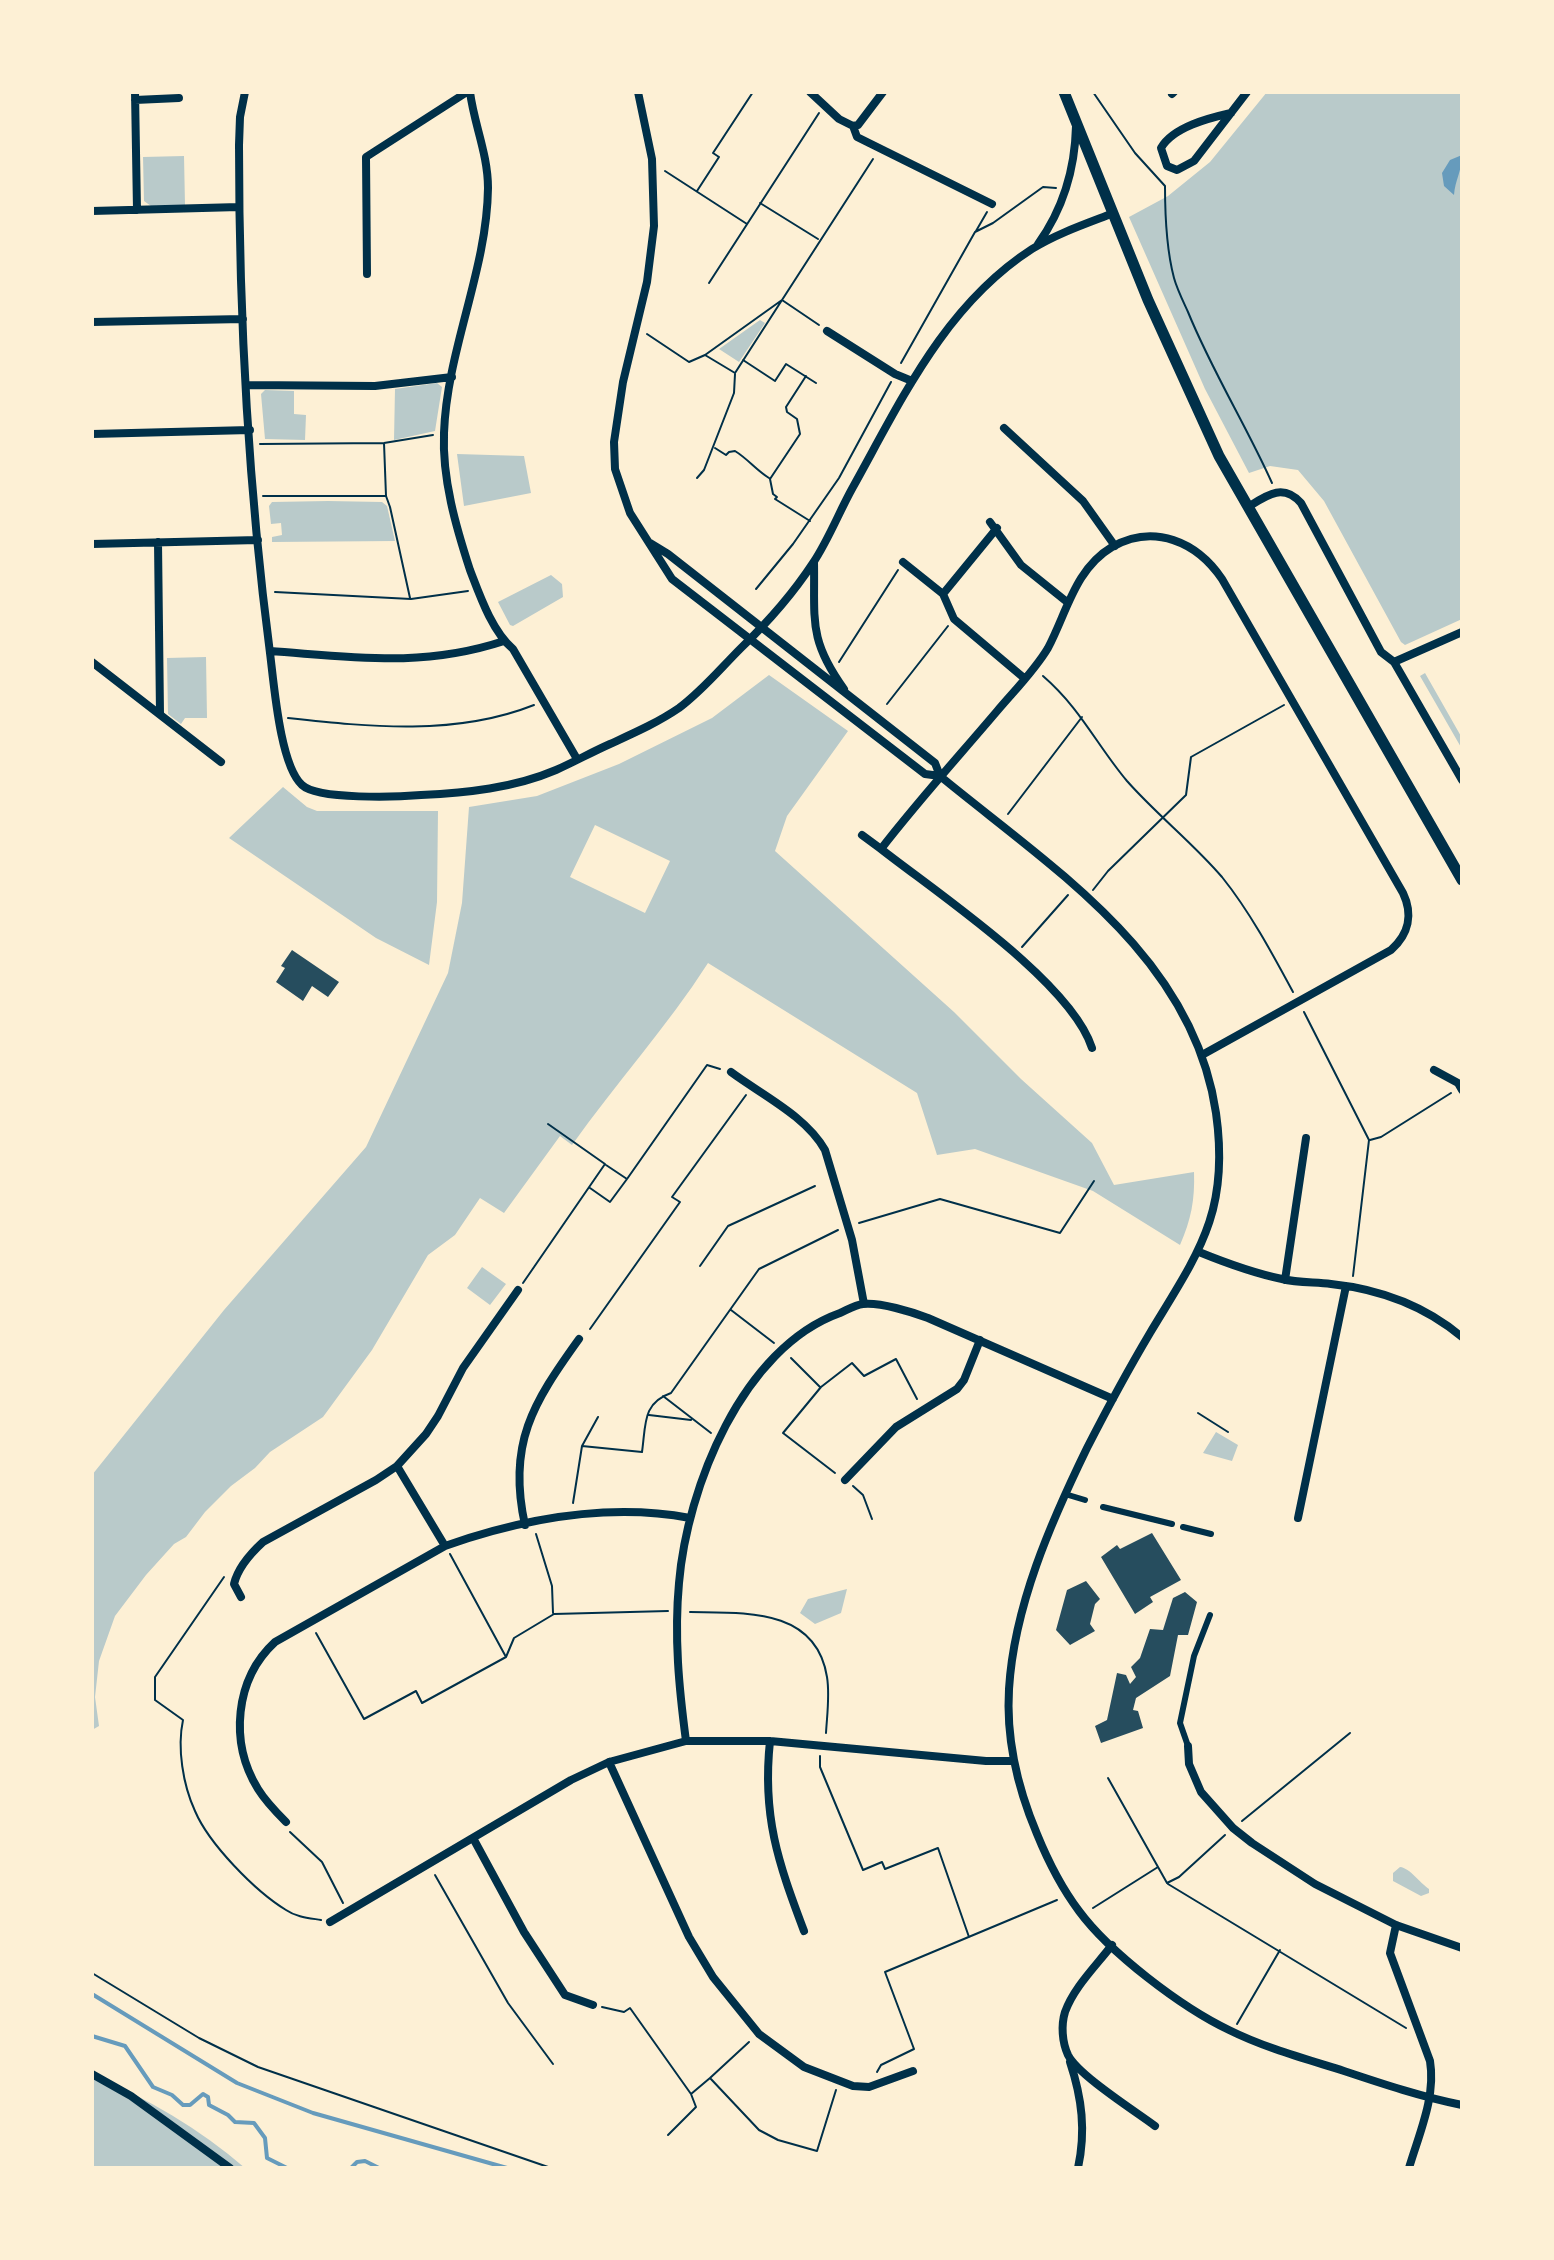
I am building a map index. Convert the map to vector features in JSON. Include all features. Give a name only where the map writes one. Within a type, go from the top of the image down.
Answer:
[{"type":"main road","points":[[1064,92],[1111,214],[1186,388],[1248,507],[1462,880]]},
{"type":"street","points":[[245,92],[240,117],[239,207],[246,385],[262,591],[279,718],[291,766],[298,782],[313,792],[351,796],[449,794],[530,779],[658,721],[678,708],[698,693],[762,628],[814,561],[928,353],[968,302],[991,279],[1037,245],[1111,214]]},
{"type":"street","points":[[367,274],[366,157],[468,92],[485,157],[488,187],[482,245],[452,377],[444,433],[452,507],[478,590],[504,641],[513,649],[577,759]]},
{"type":"street","points":[[638,92],[652,159],[654,226],[647,282],[617,414],[615,469],[630,513],[672,579],[925,774],[940,776]]},
{"type":"street","points":[[810,92],[839,119],[853,126],[857,137],[992,204]]},
{"type":"street","points":[[853,126],[858,125],[883,92]]},
{"type":"street","points":[[1231,113],[1172,135],[1161,148],[1167,166],[1177,170],[1194,161],[1231,113],[1247,92]]},
{"type":"street","points":[[137,210],[135,96],[179,98]]},
{"type":"street","points":[[1037,245],[1051,226],[1061,203],[1076,153],[1076,126]]},
{"type":"street","points":[[92,211],[239,207]]},
{"type":"street","points":[[92,322],[243,319]]},
{"type":"street","points":[[827,331],[895,374],[912,381]]},
{"type":"street","points":[[246,385],[375,386],[452,377]]},
{"type":"street","points":[[1004,428],[1083,501],[1115,546]]},
{"type":"street","points":[[92,434],[250,430]]},
{"type":"street","points":[[1248,507],[1275,491],[1289,492],[1301,503],[1381,652],[1394,662],[1462,780]]},
{"type":"street","points":[[943,594],[994,525],[1021,565],[1067,602]]},
{"type":"street","points":[[881,849],[1048,647],[1067,602],[1084,573],[1115,546],[1140,537],[1163,537],[1185,544],[1202,556],[1222,579],[1403,893],[1409,917],[1403,937],[1391,950],[1202,1055]]},
{"type":"street","points":[[92,544],[258,540]]},
{"type":"street","points":[[158,542],[160,714]]},
{"type":"street","points":[[650,543],[935,763],[940,776],[1088,895],[1124,931],[1174,1001],[1202,1055],[1215,1109],[1221,1168],[1216,1199],[1199,1252],[1113,1399],[1065,1494],[1031,1586],[1014,1654],[1008,1712],[1014,1761],[1026,1809],[1068,1895],[1082,1916],[1167,1992],[1233,2032],[1430,2099],[1462,2105]]},
{"type":"street","points":[[814,561],[816,636],[829,668],[850,697]]},
{"type":"street","points":[[903,562],[943,594],[954,619],[1024,678]]},
{"type":"street","points":[[1394,662],[1462,632]]},
{"type":"street","points":[[270,651],[415,660],[459,654],[504,641]]},
{"type":"street","points":[[92,662],[221,762]]},
{"type":"street","points":[[862,835],[1011,950],[1045,982],[1076,1018],[1092,1048]]},
{"type":"street","points":[[1434,1070],[1461,1088]]},
{"type":"street","points":[[731,1072],[819,1139],[848,1226],[864,1304]]},
{"type":"street","points":[[1285,1280],[1306,1138]]},
{"type":"street","points":[[1199,1252],[1285,1280],[1349,1286],[1384,1294],[1439,1320],[1462,1337]]},
{"type":"street","points":[[1298,1518],[1349,1286]]},
{"type":"street","points":[[241,1597],[234,1584],[236,1575],[263,1542],[376,1480],[397,1466],[426,1434],[463,1368],[518,1290]]},
{"type":"street","points":[[686,1741],[677,1668],[677,1611],[690,1518],[701,1480],[719,1438],[741,1401],[783,1350],[818,1322],[864,1304],[928,1318],[1113,1399]]},
{"type":"street","points":[[528,1524],[518,1484],[528,1422],[547,1384],[579,1339]]},
{"type":"street","points":[[845,1480],[883,1439],[957,1389],[964,1380],[980,1340]]},
{"type":"street","points":[[397,1466],[445,1546]]},
{"type":"street","points":[[1065,1494],[1085,1500]]},
{"type":"street","points":[[1103,1507],[1172,1524]]},
{"type":"street","points":[[286,1822],[266,1801],[249,1771],[242,1747],[241,1703],[254,1665],[275,1642],[445,1546],[571,1515],[647,1512],[690,1518]]},
{"type":"street","points":[[1183,1527],[1211,1534]]},
{"type":"street","points":[[1210,1615],[1194,1656],[1180,1723],[1188,1746],[1189,1764],[1201,1792],[1233,1828],[1315,1884],[1396,1925],[1462,1948]]},
{"type":"street","points":[[330,1922],[549,1792],[609,1762],[686,1741],[770,1741],[1014,1761]]},
{"type":"street","points":[[770,1741],[768,1799],[772,1837],[804,1931]]},
{"type":"street","points":[[609,1762],[680,1919],[713,1977],[748,2021],[778,2050],[804,2067],[839,2081],[869,2087],[913,2071]]},
{"type":"street","points":[[473,1838],[524,1932],[565,1995],[593,2005]]},
{"type":"street","points":[[1396,1925],[1390,1953],[1430,2061],[1433,2078],[1430,2099],[1409,2168]]},
{"type":"street","points":[[1078,2168],[1082,2148],[1081,2102],[1063,2041],[1066,2010],[1078,1988],[1112,1945]]},
{"type":"street","points":[[1069,2057],[1155,2126]]},
{"type":"street","points":[[92,2074],[131,2096],[230,2168]]},
{"type":"path","points":[[697,191],[719,157],[713,153],[753,92]]},
{"type":"path","points":[[1093,92],[1135,153],[1165,186],[1165,222],[1174,278],[1208,357],[1256,446],[1275,491]]},
{"type":"path","points":[[709,283],[824,105]]},
{"type":"path","points":[[697,478],[704,470],[734,393],[735,373],[880,148]]},
{"type":"path","points":[[665,171],[748,225]]},
{"type":"path","points":[[760,203],[819,240]]},
{"type":"path","points":[[782,300],[827,331]]},
{"type":"path","points":[[646,334],[689,362],[705,355],[782,300]]},
{"type":"path","points":[[705,355],[735,373]]},
{"type":"path","points":[[743,360],[775,381],[786,364],[816,383]]},
{"type":"path","points":[[770,479],[800,434],[797,419],[787,412],[786,407],[806,376]]},
{"type":"path","points":[[251,444],[384,443],[444,433]]},
{"type":"path","points":[[384,443],[386,496],[411,599]]},
{"type":"path","points":[[713,447],[726,455],[735,451],[748,459],[750,466],[770,479],[775,499],[810,521]]},
{"type":"path","points":[[254,496],[386,496]]},
{"type":"path","points":[[839,663],[903,562]]},
{"type":"path","points":[[262,591],[411,599],[478,590]]},
{"type":"path","points":[[887,704],[954,619]]},
{"type":"path","points":[[1033,667],[1064,694],[1125,778],[1235,894],[1298,1001],[1369,1140],[1349,1286]]},
{"type":"path","points":[[1088,895],[1108,871],[1186,795],[1191,757],[1292,700]]},
{"type":"path","points":[[279,718],[365,726],[420,727],[508,713],[544,701]]},
{"type":"path","points":[[1000,824],[1082,716]]},
{"type":"path","points":[[1031,937],[1061,903]]},
{"type":"path","points":[[589,1187],[610,1202],[707,1065],[731,1072]]},
{"type":"path","points":[[590,1329],[680,1202],[672,1197],[751,1087]]},
{"type":"path","points":[[1369,1140],[1381,1137],[1461,1088]]},
{"type":"path","points":[[548,1124],[627,1179]]},
{"type":"path","points":[[518,1290],[605,1164]]},
{"type":"path","points":[[582,1446],[642,1452],[649,1408],[657,1398],[671,1393],[759,1269],[848,1226],[940,1199],[1060,1233],[1094,1181]]},
{"type":"path","points":[[700,1266],[728,1226],[815,1186]]},
{"type":"path","points":[[730,1310],[783,1350],[821,1387]]},
{"type":"path","points":[[872,1519],[863,1495],[783,1433],[821,1387],[852,1363],[864,1376],[896,1359],[923,1410]]},
{"type":"path","points":[[663,1396],[719,1438]]},
{"type":"path","points":[[1198,1413],[1228,1432]]},
{"type":"path","points":[[648,1415],[693,1420]]},
{"type":"path","points":[[571,1515],[582,1446],[598,1417]]},
{"type":"path","points":[[528,1524],[552,1586],[554,1614]]},
{"type":"path","points":[[445,1546],[506,1657]]},
{"type":"path","points":[[226,1575],[155,1677],[155,1700],[183,1720],[180,1737],[184,1773],[195,1811],[227,1859],[285,1910],[301,1917],[330,1922]]},
{"type":"path","points":[[310,1622],[364,1719],[416,1691],[422,1703],[506,1657],[514,1638],[554,1614],[677,1611],[773,1617],[791,1623],[807,1636],[826,1668],[828,1682],[820,1767],[863,1870],[882,1862],[885,1869],[938,1848],[969,1938]]},
{"type":"path","points":[[1167,1883],[1179,1877],[1233,1828],[1350,1733]]},
{"type":"path","points":[[1108,1778],[1167,1883],[1420,2037]]},
{"type":"path","points":[[286,1822],[289,1831],[301,1845],[322,1862],[342,1901]]},
{"type":"path","points":[[429,1864],[506,1999],[553,2064]]},
{"type":"path","points":[[1100,1903],[1158,1867]]},
{"type":"path","points":[[869,2087],[881,2065],[914,2049],[885,1972],[1068,1895]]},
{"type":"path","points":[[1233,2032],[1280,1949]]},
{"type":"path","points":[[92,1973],[199,2038],[258,2067],[551,2168]]},
{"type":"path","points":[[593,2005],[624,2012],[630,2008],[691,2094],[696,2107],[668,2135]]},
{"type":"path","points":[[691,2094],[741,2050]]},
{"type":"path","points":[[710,2078],[759,2130],[778,2140],[817,2151],[839,2081]]},
{"type":"shaded area","points":[[1267,92],[1462,92],[1462,619],[1405,645],[1324,501],[1298,470],[1270,466],[1249,473],[1205,389],[1129,217],[1168,196],[1210,162]]},
{"type":"shaded area","points":[[184,156],[185,205],[151,206],[144,201],[143,157]]},
{"type":"shaded area","points":[[760,320],[765,323],[739,362],[719,349]]},
{"type":"shaded area","points":[[437,383],[442,387],[435,431],[394,440],[395,389]]},
{"type":"shaded area","points":[[265,390],[294,391],[294,414],[306,415],[305,440],[265,439],[261,394]]},
{"type":"shaded area","points":[[457,454],[524,456],[531,493],[464,506]]},
{"type":"shaded area","points":[[272,502],[382,502],[387,506],[395,541],[272,542],[272,537],[282,535],[281,523],[271,524],[269,506]]},
{"type":"shaded area","points":[[551,575],[562,584],[563,597],[510,625],[498,602]]},
{"type":"shaded area","points":[[206,657],[207,718],[185,718],[181,724],[168,714],[167,658]]},
{"type":"shaded area","points":[[1425,673],[1462,738],[1462,749],[1420,676]]},
{"type":"shaded area","points":[[769,675],[848,731],[787,816],[775,851],[954,1012],[1021,1079],[1092,1143],[1114,1185],[1194,1172],[1192,1210],[1180,1245],[1093,1191],[975,1149],[937,1155],[917,1093],[708,963],[676,1010],[572,1145],[560,1136],[504,1213],[480,1198],[455,1235],[428,1255],[372,1350],[323,1417],[270,1452],[231,1486],[186,1537],[174,1544],[146,1575],[115,1616],[99,1661],[95,1697],[99,1726],[92,1730],[92,1475],[224,1310],[366,1147],[448,973],[462,903],[469,807],[537,796],[619,764],[712,718]],"holes":[[[595,825],[670,861],[645,913],[570,877]]]},
{"type":"shaded area","points":[[283,787],[307,807],[317,811],[438,811],[437,902],[429,965],[376,938],[229,838]]},
{"type":"shaded area","points":[[482,1267],[506,1284],[490,1305],[467,1288]]},
{"type":"shaded area","points":[[1216,1432],[1238,1445],[1232,1461],[1203,1453]]},
{"type":"shaded area","points":[[847,1589],[841,1613],[815,1624],[800,1613],[808,1599]]},
{"type":"shaded area","points":[[1400,1867],[1429,1889],[1429,1893],[1421,1896],[1393,1881],[1393,1873]]},
{"type":"shaded area","points":[[92,2075],[172,2116],[210,2140],[245,2168],[92,2168]]},
{"type":"water","points":[[1462,155],[1454,195],[1444,186],[1442,173],[1450,160]]},
{"type":"building","points":[[292,950],[339,982],[328,997],[312,986],[303,1001],[276,982],[285,968],[281,966]]},
{"type":"building","points":[[1152,1533],[1181,1580],[1150,1597],[1153,1602],[1135,1614],[1101,1557],[1117,1545],[1120,1549]]},
{"type":"building","points":[[1086,1581],[1100,1599],[1095,1604],[1090,1624],[1095,1631],[1070,1645],[1056,1630],[1067,1590]]},
{"type":"building","points":[[1185,1592],[1197,1602],[1188,1635],[1178,1635],[1170,1676],[1136,1698],[1133,1710],[1138,1711],[1143,1728],[1101,1743],[1095,1726],[1107,1720],[1117,1673],[1126,1675],[1130,1684],[1136,1677],[1131,1667],[1140,1658],[1150,1629],[1163,1630],[1173,1598]]},
{"type":"waterway","points":[[92,1994],[237,2083],[313,2113],[507,2168]]},
{"type":"waterway","points":[[92,2036],[125,2046],[153,2087],[172,2095],[183,2105],[190,2105],[203,2094],[208,2097],[209,2105],[235,2122],[254,2123],[265,2138],[267,2158],[287,2168]]},
{"type":"waterway","points":[[351,2168],[357,2162],[365,2161],[379,2168]]}]
